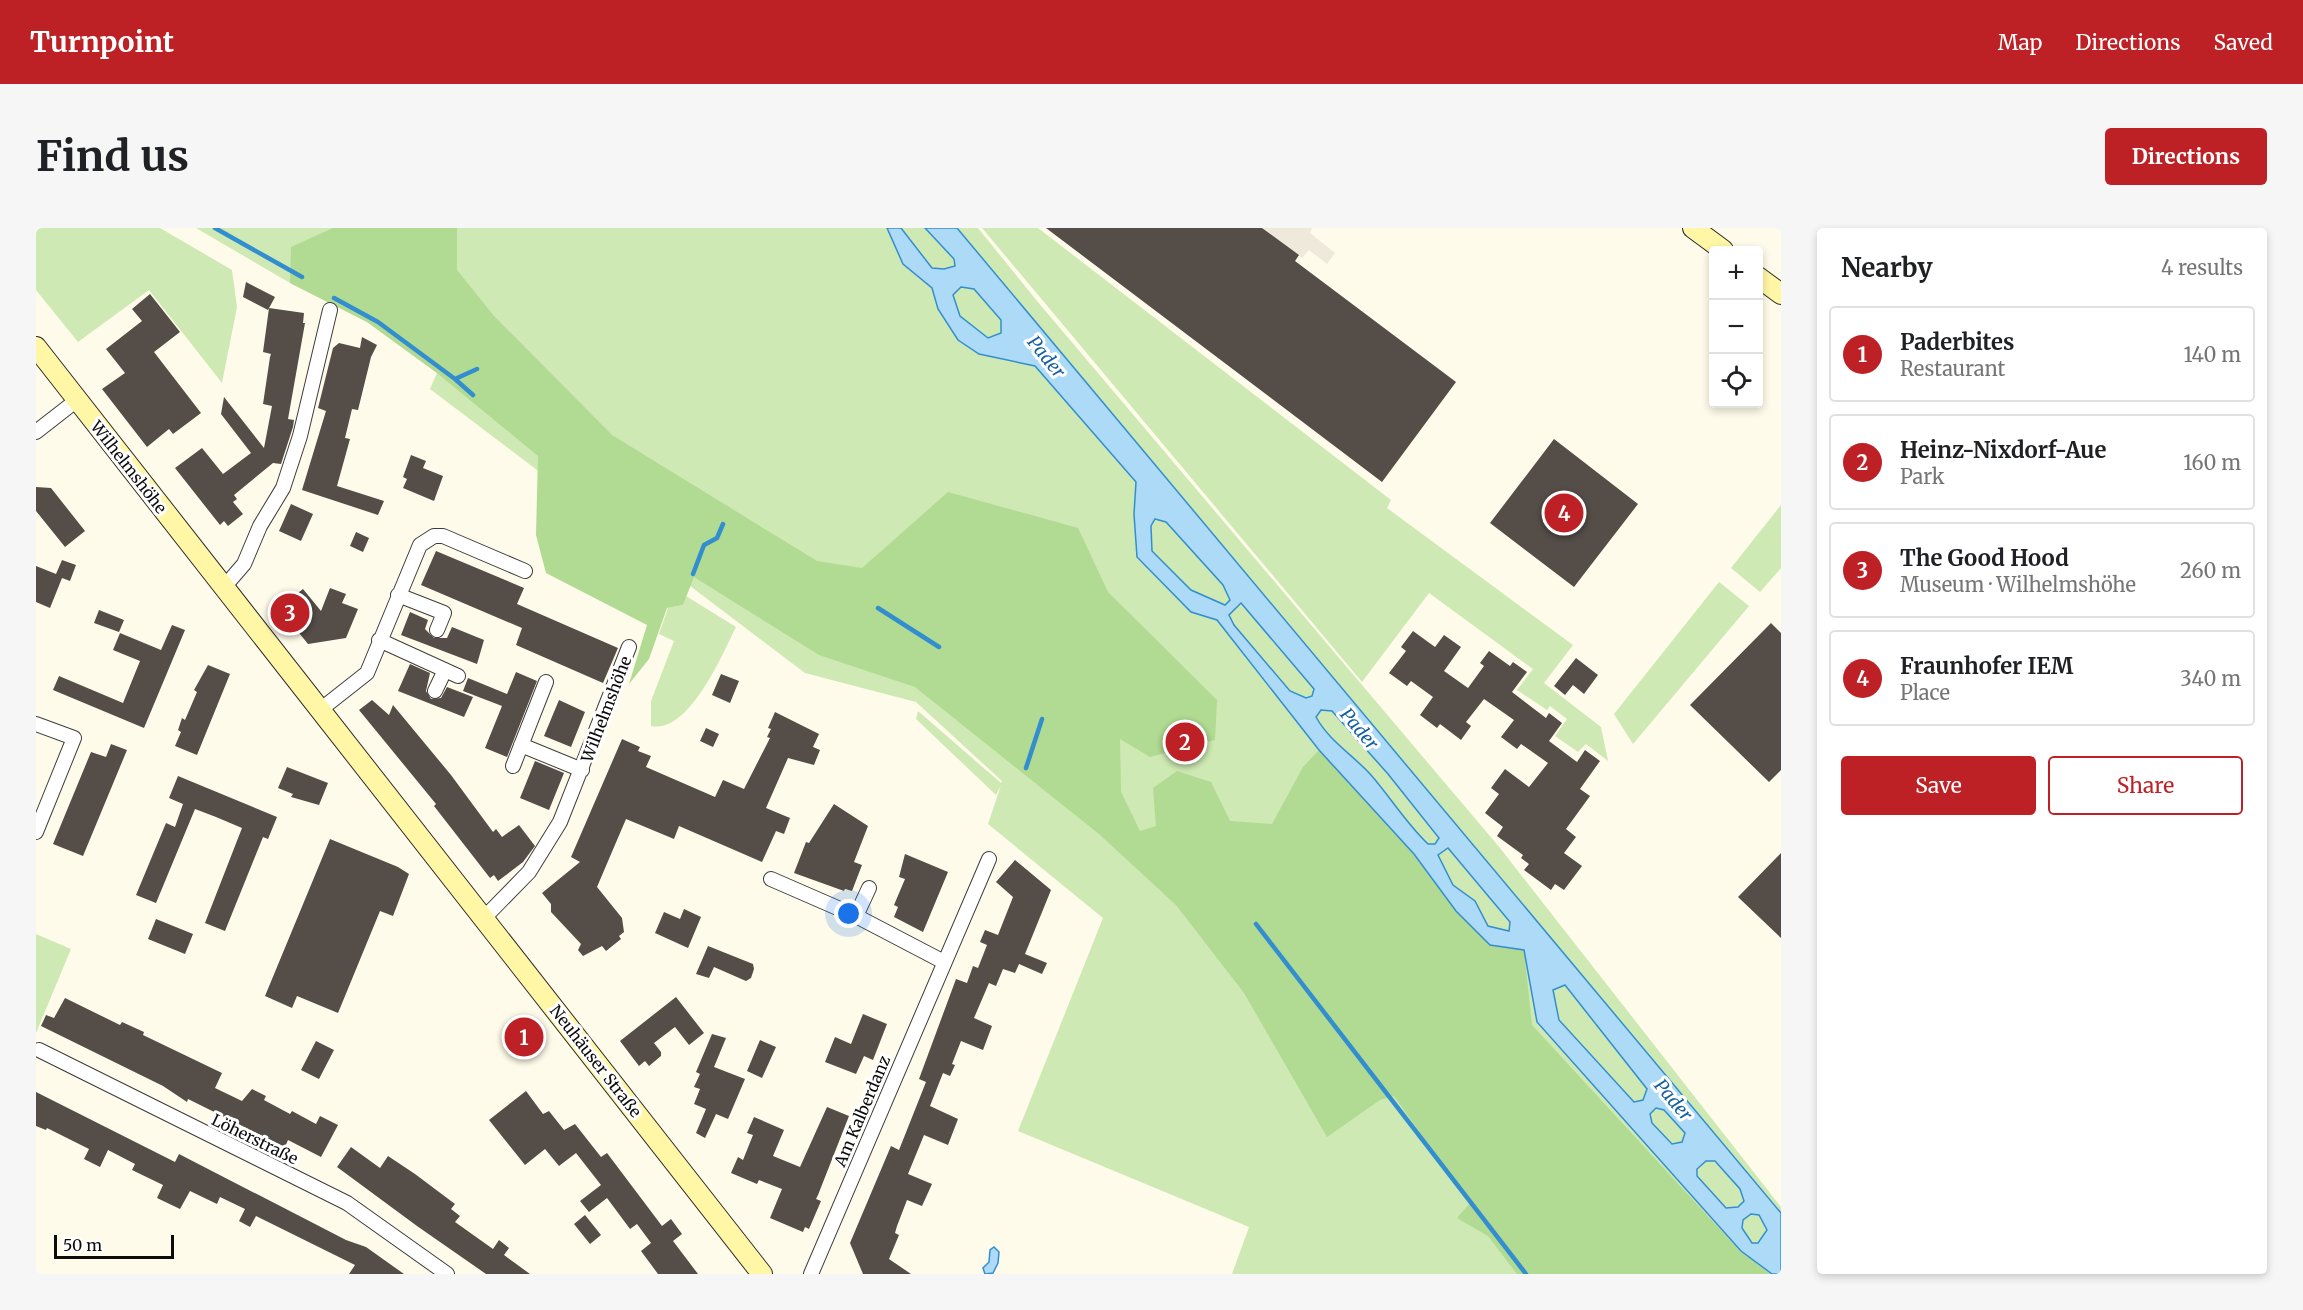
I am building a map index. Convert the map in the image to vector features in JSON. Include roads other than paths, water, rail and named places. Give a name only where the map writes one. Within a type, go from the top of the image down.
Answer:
[{"type":"main road","points":[[1693,228],[1718,246]]},
{"type":"main road","points":[[1763,281],[1781,294]]},
{"type":"main road","name":"Wilhelmshöhe","points":[[36,347],[429,848]]},
{"type":"main road","name":"Neuhäuser Straße","points":[[429,848],[762,1274]]},
{"type":"street","points":[[225,586],[244,564],[260,526],[282,488],[300,436],[330,310]]},
{"type":"street","points":[[36,432],[77,400]]},
{"type":"street","points":[[320,710],[367,673],[420,545],[434,536],[443,536],[525,571]]},
{"type":"street","points":[[398,595],[444,613],[437,630]]},
{"type":"street","points":[[379,640],[452,673],[435,691]]},
{"type":"street","name":"Wilhelmshöhe","points":[[485,918],[529,872],[560,822],[629,647]]},
{"type":"street","points":[[513,766],[546,682]]},
{"type":"street","points":[[36,724],[74,738],[36,832]]},
{"type":"street","name":"Wilhelmshöhe","points":[[521,745],[582,770]]},
{"type":"street","name":"Am Kalberdanz","points":[[811,1274],[989,859]]},
{"type":"street","points":[[771,879],[856,916],[944,962]]},
{"type":"street","points":[[856,916],[869,888]]},
{"type":"street","name":"Löherstraße","points":[[39,1050],[347,1203],[447,1274]]},
{"type":"water","name":"Pader","points":[[887,228],[901,228],[932,268],[944,269],[955,266],[954,259],[925,228],[957,228],[1781,1213],[1781,1274],[1772,1274],[1741,1251],[1537,1022],[1524,950],[1490,945],[1456,911],[1414,854],[1319,750],[1217,620],[1191,612],[1137,557],[1134,514],[1136,482],[1035,366],[979,354],[958,340],[938,309],[932,288],[903,264]],"holes":[[[961,287],[974,289],[1001,320],[1001,333],[988,338],[960,316],[953,295]],[[1155,519],[1166,522],[1223,585],[1230,600],[1225,605],[1191,590],[1152,551],[1151,526]],[[1241,603],[1314,689],[1312,696],[1306,698],[1290,691],[1234,625],[1229,615]],[[1321,710],[1332,711],[1388,774],[1439,838],[1435,844],[1428,844],[1420,836],[1371,775],[1322,726],[1316,717]],[[1448,848],[1510,922],[1509,931],[1488,926],[1475,901],[1453,885],[1438,855]],[[1565,985],[1647,1089],[1643,1100],[1634,1102],[1559,1020],[1553,990]],[[1656,1108],[1664,1110],[1685,1133],[1682,1142],[1672,1144],[1652,1123],[1650,1114]],[[1706,1161],[1715,1161],[1740,1189],[1744,1201],[1738,1207],[1726,1208],[1697,1176],[1697,1169]],[[1751,1214],[1759,1215],[1767,1230],[1758,1243],[1752,1243],[1742,1228],[1743,1220]]]},
{"type":"water","points":[[994,1247],[999,1252],[998,1263],[993,1273],[985,1274],[983,1268],[989,1262],[990,1250]]},
{"type":"waterway","points":[[215,228],[302,277]]},
{"type":"waterway","points":[[334,298],[378,322],[455,379],[477,369]]},
{"type":"waterway","points":[[455,379],[473,395]]},
{"type":"waterway","points":[[693,574],[704,545],[717,538],[723,524]]},
{"type":"waterway","points":[[878,608],[939,647]]},
{"type":"waterway","points":[[1026,768],[1042,719]]},
{"type":"waterway","points":[[1256,924],[1526,1274]]},
{"type":"place","name":"Fraunhofer IEM","points":[[1564,513]]},
{"type":"place","name":"The Good Hood","points":[[290,613]]},
{"type":"place","name":"Heinz-Nixdorf-Aue","points":[[1185,742]]},
{"type":"place","name":"Paderbites","points":[[524,1037]]}]
